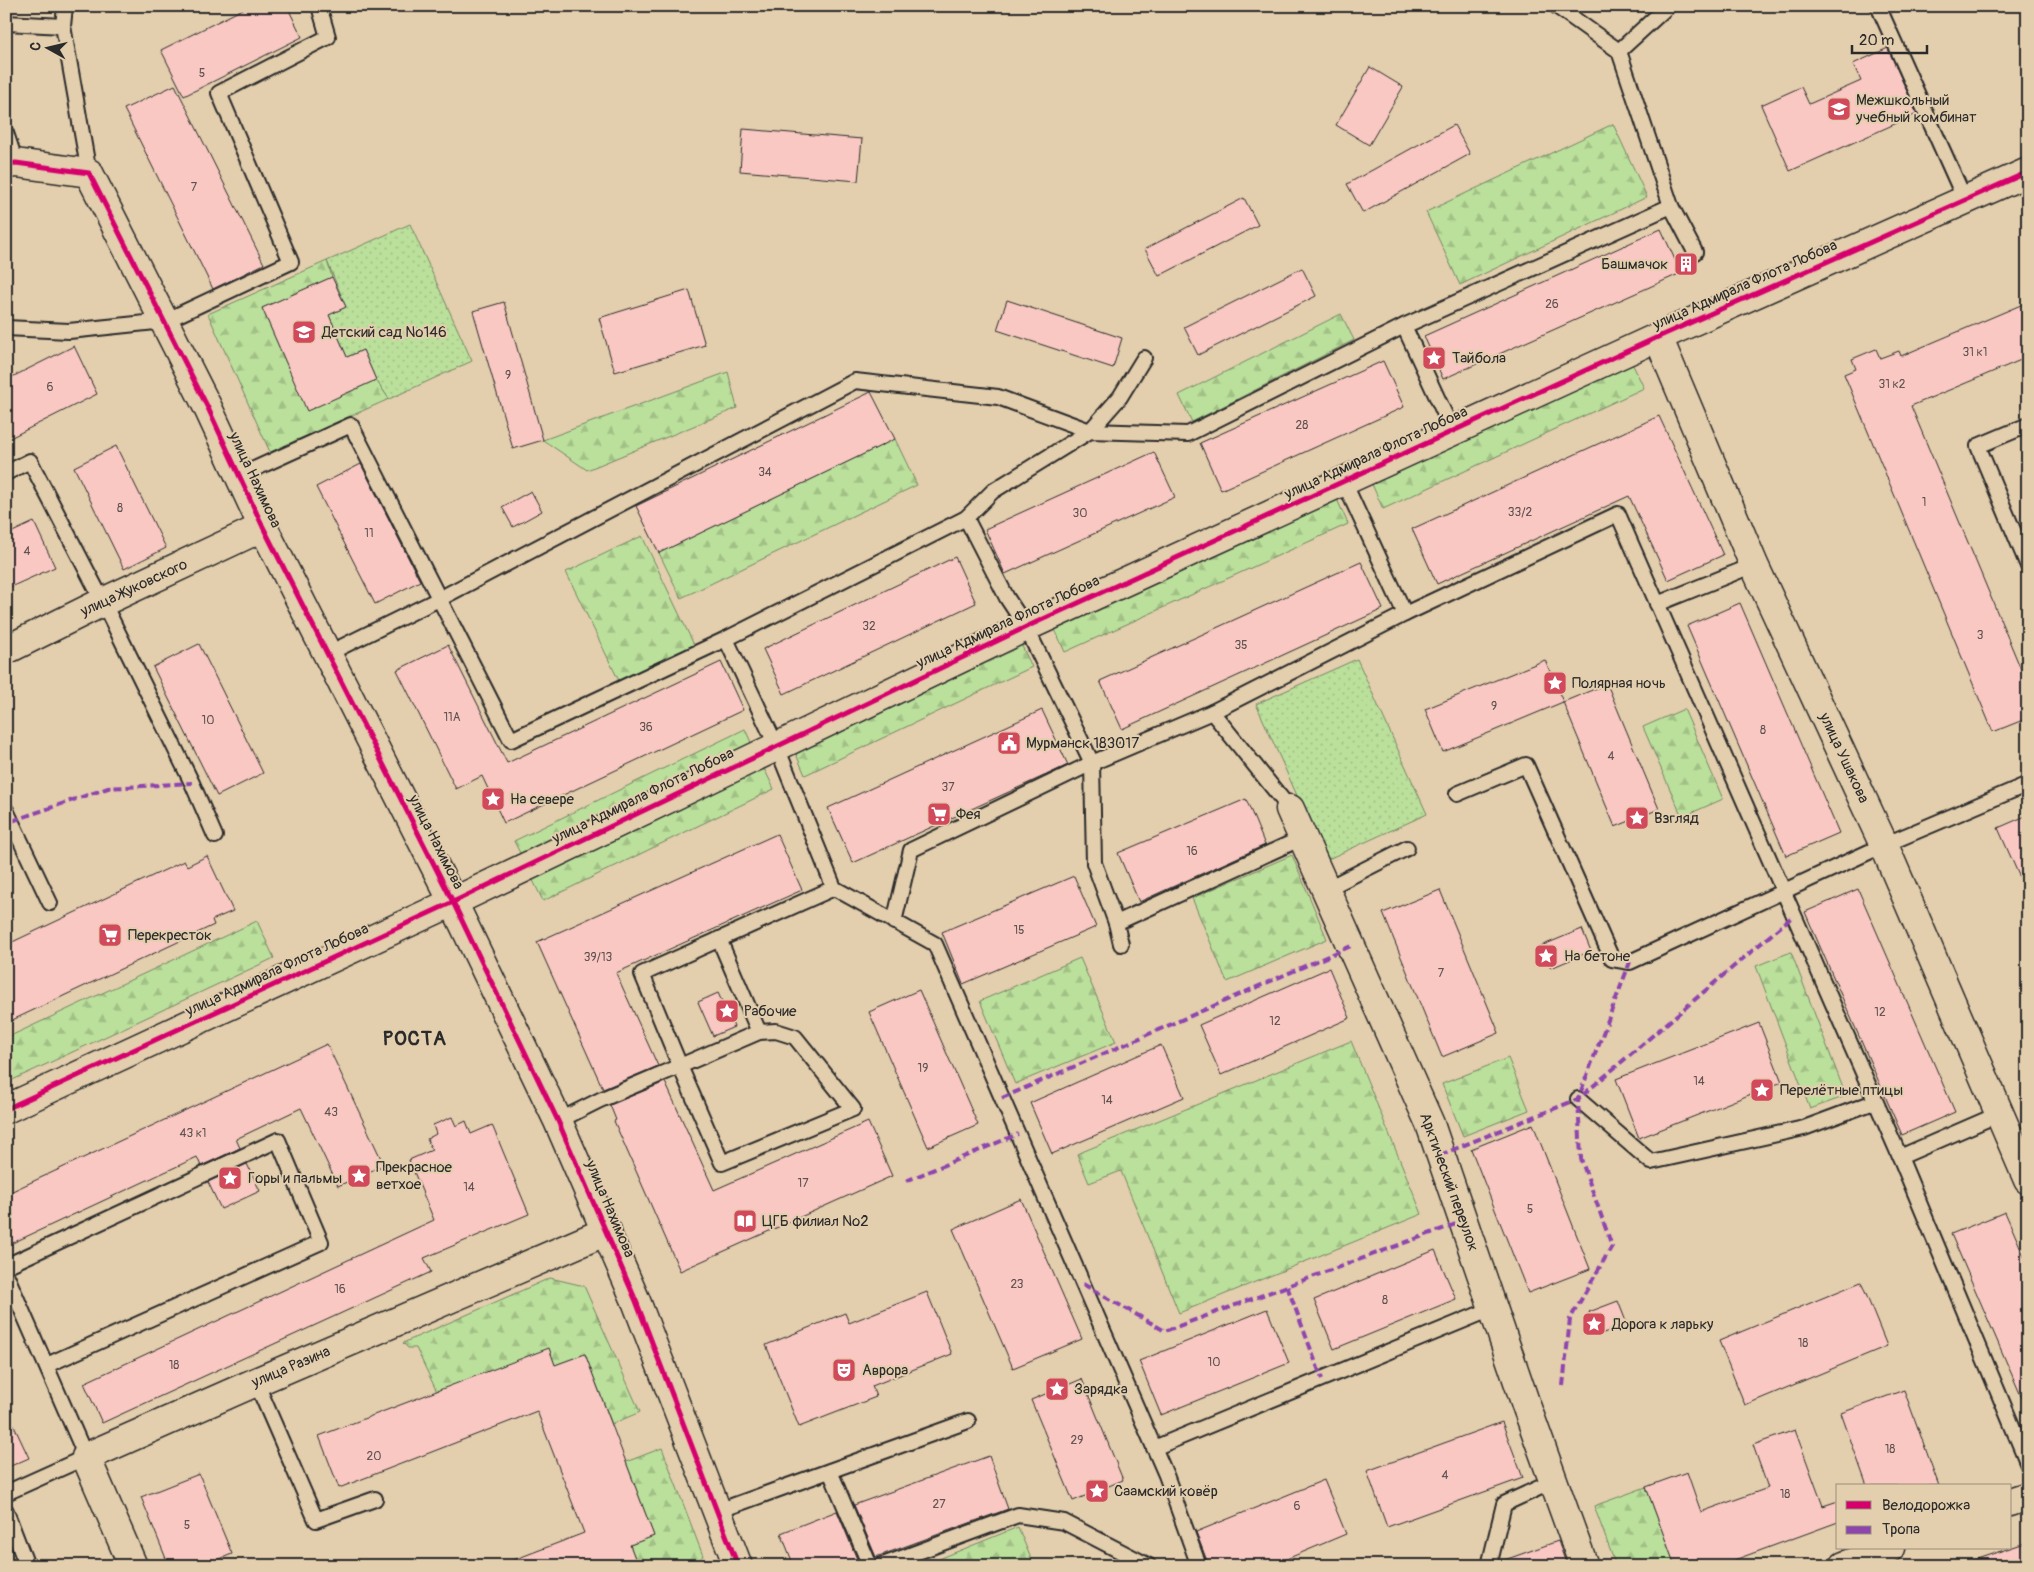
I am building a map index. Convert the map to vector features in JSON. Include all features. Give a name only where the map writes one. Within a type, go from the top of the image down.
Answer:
[{"type":"street","points":[[11,164],[89,173]]},
{"type":"street","name":"улица Адмирала Флота Лобова","points":[[6,1109],[453,902],[776,745],[1026,627],[1658,337],[2028,172]]},
{"type":"street","name":"улица Нахимова","points":[[89,173],[208,408],[263,527],[326,654],[453,902],[558,1121],[607,1231],[718,1510],[738,1566]]},
{"type":"street","name":"улица Ушакова","points":[[1658,337],[1754,564],[1884,845],[1999,1114],[2025,1167]]},
{"type":"street","name":"улица Жуковского","points":[[6,650],[263,527]]},
{"type":"street","name":"Арктический переулок","points":[[1290,809],[1430,1124],[1526,1405],[1584,1566]]},
{"type":"street","name":"улица Разина","points":[[86,1457],[607,1231]]},
{"type":"street","points":[[86,1457],[133,1566]]},
{"type":"street","points":[[2012,1501],[2028,1496]]},
{"type":"street","points":[[1844,1566],[1885,1550]]},
{"type":"lane","points":[[65,6],[63,26],[89,173]]},
{"type":"lane","points":[[6,328],[69,331],[165,321],[291,262],[220,93],[328,37],[319,6]]},
{"type":"lane","points":[[1556,6],[1619,50],[1671,206],[1695,252]]},
{"type":"lane","points":[[1619,50],[1668,6]]},
{"type":"lane","points":[[1879,8],[1965,200]]},
{"type":"lane","points":[[6,24],[63,26]]},
{"type":"lane","points":[[6,133],[11,164]]},
{"type":"lane","points":[[326,654],[440,598],[854,381],[998,397],[1090,431],[1188,434],[1404,326],[1671,206]]},
{"type":"lane","points":[[1404,326],[1453,432]]},
{"type":"lane","points":[[239,476],[352,426],[511,740],[726,639],[966,518],[993,491],[1090,431],[1120,397],[1144,358]]},
{"type":"lane","points":[[2028,425],[1978,446],[2028,566]]},
{"type":"lane","points":[[6,472],[30,461],[103,602],[192,783],[215,836]]},
{"type":"lane","points":[[1344,482],[1405,614]]},
{"type":"lane","points":[[894,922],[911,850],[1092,762],[1212,712],[1405,614],[1618,514],[1874,1102],[1900,1157],[2028,1464]]},
{"type":"lane","points":[[966,518],[1007,598],[1026,627],[1092,762],[1094,863],[1122,944]]},
{"type":"lane","points":[[1657,604],[1754,564]]},
{"type":"lane","points":[[726,639],[776,745],[834,888],[935,944],[1166,1475],[1199,1566]]},
{"type":"lane","points":[[1212,712],[1290,809]]},
{"type":"lane","points":[[1457,794],[1526,765],[1612,959],[1630,962],[1783,890],[2028,784]]},
{"type":"lane","points":[[6,810],[50,903]]},
{"type":"lane","points":[[1116,923],[1302,838]]},
{"type":"lane","points":[[1326,889],[1407,848]]},
{"type":"lane","points":[[558,1121],[600,1100],[680,1066],[759,1032],[776,1031],[795,1036],[853,1109],[722,1163],[680,1066],[642,974],[834,888]]},
{"type":"lane","points":[[719,939],[759,1032]]},
{"type":"lane","points":[[1578,1099],[1651,1162],[1804,1128],[1874,1102]]},
{"type":"lane","points":[[1900,1157],[1999,1114]]},
{"type":"lane","points":[[6,1266],[278,1140],[321,1242],[47,1365]]},
{"type":"lane","points":[[6,1274],[86,1457],[6,1493]]},
{"type":"lane","points":[[1154,1448],[1494,1308]]},
{"type":"lane","points":[[256,1382],[316,1520],[375,1499]]},
{"type":"lane","points":[[718,1510],[968,1420]]},
{"type":"lane","points":[[830,1471],[870,1566]]},
{"type":"lane","points":[[1489,1566],[1504,1504],[1554,1481]]},
{"type":"lane","points":[[6,1511],[27,1566]]},
{"type":"lane","points":[[880,1566],[1018,1515],[1064,1522],[1149,1566]]},
{"type":"green space","points":[[1613,124],[1647,197],[1460,285],[1426,212]]},
{"type":"green space","points":[[410,224],[472,361],[389,399],[376,380],[363,350],[347,357],[329,315],[346,307],[327,261]]},
{"type":"green space","points":[[327,261],[332,277],[262,308],[307,410],[376,380],[389,399],[270,452],[208,314]]},
{"type":"green space","points":[[1341,314],[1354,340],[1192,422],[1179,395]]},
{"type":"green space","points":[[1631,361],[1644,388],[1383,509],[1371,482]]},
{"type":"green space","points":[[728,372],[737,408],[587,470],[543,440]]},
{"type":"green space","points":[[895,439],[917,485],[681,598],[659,553]]},
{"type":"green space","points":[[1336,497],[1348,524],[1065,652],[1053,625]]},
{"type":"green space","points":[[642,536],[694,645],[619,681],[566,572]]},
{"type":"green space","points":[[1019,640],[1032,667],[805,775],[793,747]]},
{"type":"green space","points":[[1357,659],[1427,814],[1326,860],[1256,704]]},
{"type":"green space","points":[[1684,709],[1723,799],[1682,817],[1643,727]]},
{"type":"green space","points":[[745,729],[753,747],[523,859],[514,841]]},
{"type":"green space","points":[[761,762],[774,789],[543,901],[530,874]]},
{"type":"green space","points":[[1292,855],[1327,939],[1227,982],[1192,898]]},
{"type":"green space","points":[[257,921],[274,958],[6,1083],[6,1038]]},
{"type":"green space","points":[[1791,952],[1846,1096],[1810,1109],[1756,966]]},
{"type":"green space","points":[[1080,958],[1116,1042],[1015,1084],[980,1001]]},
{"type":"green space","points":[[1351,1041],[1422,1214],[1179,1313],[1121,1171],[1089,1183],[1077,1154]]},
{"type":"green space","points":[[1508,1058],[1529,1110],[1463,1136],[1442,1084]]},
{"type":"green space","points":[[550,1278],[584,1286],[640,1412],[612,1424],[585,1354],[555,1365],[549,1349],[437,1392],[416,1348],[408,1348],[403,1343]]},
{"type":"green space","points":[[662,1448],[703,1556],[691,1566],[638,1566],[630,1545],[654,1536],[626,1462]]},
{"type":"green space","points":[[1646,1487],[1675,1566],[1616,1566],[1594,1506]]},
{"type":"green space","points":[[1018,1527],[1034,1566],[942,1566],[939,1559]]},
{"type":"building","points":[[249,6],[287,6],[302,37],[184,96],[161,50]]},
{"type":"building","name":"Межшкольный учебный комбинат","points":[[1888,48],[1917,114],[1790,171],[1761,105],[1801,87],[1809,104],[1861,81],[1853,64]]},
{"type":"building","points":[[1370,67],[1403,87],[1369,145],[1336,125]]},
{"type":"building","points":[[175,85],[264,264],[213,289],[124,109]]},
{"type":"building","points":[[1454,125],[1470,154],[1363,213],[1347,184]]},
{"type":"building","points":[[743,129],[862,139],[858,181],[740,171]]},
{"type":"building","points":[[1244,198],[1258,225],[1159,276],[1145,249]]},
{"type":"building","points":[[1661,229],[1681,273],[1443,379],[1424,336]]},
{"type":"building","points":[[1302,268],[1316,296],[1198,355],[1184,327]]},
{"type":"building","name":"Детский сад №146","points":[[332,277],[346,307],[329,315],[347,357],[363,350],[376,380],[307,411],[262,308]]},
{"type":"building","points":[[689,290],[705,345],[615,372],[599,318]]},
{"type":"building","points":[[1007,300],[1122,338],[1113,368],[997,330]]},
{"type":"building","points":[[504,302],[543,440],[513,449],[473,311]]},
{"type":"building","points":[[2028,302],[2028,357],[1911,406],[2028,686],[2028,718],[1993,732],[1844,374],[1856,369],[1852,359],[1876,349],[1880,358],[1899,351],[1901,356]]},
{"type":"building","points":[[74,346],[97,394],[6,440],[6,380]]},
{"type":"building","points":[[1383,361],[1404,407],[1221,490],[1200,443]]},
{"type":"building","points":[[871,392],[895,439],[659,553],[636,506]]},
{"type":"building","points":[[1659,416],[1723,555],[1668,580],[1629,496],[1437,584],[1412,529]]},
{"type":"building","points":[[116,446],[166,548],[124,569],[74,467]]},
{"type":"building","points":[[1154,452],[1175,497],[1005,574],[985,529]]},
{"type":"building","points":[[361,464],[420,581],[375,604],[316,487]]},
{"type":"building","points":[[531,491],[542,511],[513,527],[502,507]]},
{"type":"building","points":[[34,522],[55,567],[6,589],[6,535]]},
{"type":"building","points":[[955,557],[976,603],[784,694],[763,649]]},
{"type":"building","points":[[1361,562],[1383,609],[1122,729],[1100,681]]},
{"type":"building","points":[[1740,603],[1839,833],[1786,856],[1687,626]]},
{"type":"building","points":[[199,644],[263,773],[217,796],[153,667]]},
{"type":"building","points":[[448,645],[507,763],[721,662],[743,710],[504,823],[482,776],[456,789],[397,670]]},
{"type":"building","points":[[1545,660],[1563,702],[1443,752],[1425,709]]},
{"type":"building","points":[[1607,684],[1659,809],[1615,827],[1563,702]]},
{"type":"building","points":[[1042,710],[1068,765],[853,863],[828,808]]},
{"type":"building","points":[[1246,799],[1265,845],[1139,902],[1118,853]]},
{"type":"building","points":[[2028,815],[2028,896],[1998,828]]},
{"type":"building","points":[[777,834],[802,890],[616,973],[658,1066],[603,1089],[537,942]]},
{"type":"building","name":"Перекресток","points":[[207,856],[233,911],[212,920],[214,925],[6,1023],[6,945],[184,861],[187,866]]},
{"type":"building","points":[[1074,876],[1096,927],[963,984],[942,932]]},
{"type":"building","points":[[1858,889],[1955,1112],[1902,1135],[1805,912]]},
{"type":"building","points":[[1440,890],[1499,1033],[1442,1057],[1383,913]]},
{"type":"building","points":[[1582,929],[1591,951],[1551,968],[1541,946]]},
{"type":"building","points":[[1329,968],[1350,1018],[1221,1075],[1199,1025]]},
{"type":"building","points":[[919,990],[978,1125],[928,1147],[869,1012]]},
{"type":"building","points":[[718,993],[734,1027],[713,1036],[698,1002]]},
{"type":"building","points":[[1759,1023],[1782,1082],[1639,1138],[1616,1079]]},
{"type":"building","points":[[327,1044],[384,1165],[338,1186],[301,1108],[236,1139],[240,1148],[201,1166],[197,1157],[6,1246],[6,1194]]},
{"type":"building","points":[[1161,1045],[1184,1097],[1052,1154],[1030,1103]]},
{"type":"building","points":[[665,1082],[714,1190],[868,1122],[892,1176],[680,1271],[614,1121],[616,1120],[610,1105]]},
{"type":"building","points":[[452,1117],[456,1126],[466,1121],[471,1134],[492,1125],[529,1214],[424,1258],[431,1272],[102,1423],[84,1383],[434,1220],[409,1160],[432,1150],[427,1139],[436,1134],[433,1125]]},
{"type":"building","points":[[1533,1124],[1590,1269],[1528,1293],[1471,1149]]},
{"type":"building","points":[[247,1164],[260,1191],[221,1209],[208,1182]]},
{"type":"building","points":[[1021,1199],[1082,1339],[1013,1368],[953,1229]]},
{"type":"building","points":[[2005,1212],[2028,1265],[2028,1412],[1951,1234]]},
{"type":"building","points":[[1435,1250],[1456,1299],[1334,1349],[1314,1300]]},
{"type":"building","points":[[1861,1282],[1887,1346],[1745,1405],[1719,1341]]},
{"type":"building","name":"Аврора","points":[[927,1292],[952,1354],[872,1386],[876,1397],[799,1427],[766,1345],[845,1313],[849,1323]]},
{"type":"building","points":[[1618,1301],[1627,1324],[1598,1335],[1589,1312]]},
{"type":"building","points":[[1267,1309],[1289,1363],[1161,1415],[1139,1361]]},
{"type":"building","points":[[549,1348],[555,1365],[585,1354],[654,1536],[630,1545],[638,1566],[504,1566],[503,1564],[584,1533],[537,1411],[339,1488],[319,1436]]},
{"type":"building","points":[[1082,1379],[1123,1480],[1073,1501],[1031,1400]]},
{"type":"building","points":[[1904,1390],[1938,1484],[1866,1484],[1841,1413]]},
{"type":"building","points":[[6,1409],[29,1458],[6,1468]]},
{"type":"building","points":[[1502,1422],[1523,1478],[1387,1527],[1367,1471]]},
{"type":"building","points":[[1795,1430],[1823,1506],[1836,1502],[1836,1523],[1718,1566],[1675,1566],[1646,1487],[1687,1472],[1701,1512],[1768,1488],[1753,1445]]},
{"type":"building","points":[[989,1456],[1008,1509],[876,1557],[854,1505]]},
{"type":"building","points":[[199,1474],[232,1554],[202,1566],[169,1566],[141,1497]]},
{"type":"building","points":[[1324,1480],[1346,1534],[1270,1566],[1209,1566],[1196,1532]]},
{"type":"building","points":[[837,1511],[859,1564],[853,1566],[794,1566],[781,1533]]},
{"type":"building","points":[[1558,1541],[1567,1566],[1498,1566],[1499,1562]]},
{"type":"building","points":[[2028,1542],[2028,1566],[1969,1566],[1968,1562],[2004,1550],[2012,1550],[2012,1547]]},
{"type":"marked path","points":[[12,821],[108,788],[192,783]]},
{"type":"marked path","points":[[1440,1155],[1578,1099],[1793,916]]},
{"type":"marked path","points":[[1002,1098],[1351,946]]},
{"type":"marked path","points":[[1563,1386],[1570,1319],[1612,1246],[1581,1159],[1578,1099],[1630,962]]},
{"type":"marked path","points":[[906,1181],[1018,1134]]},
{"type":"marked path","points":[[1083,1284],[1165,1331],[1464,1221]]},
{"type":"marked path","points":[[1287,1286],[1322,1379]]},
{"type":"cycle path","points":[[6,164],[16,163],[89,173],[208,408],[263,527],[453,902],[558,1121],[636,1301],[738,1566]]},
{"type":"cycle path","points":[[6,1109],[453,902],[1026,627],[1658,337],[2028,172]]},
{"type":"place","name":"Межшкольный учебный комбинат","points":[[1839,109]]},
{"type":"place","name":"Башмачок","points":[[1686,264]]},
{"type":"place","name":"Детский сад №146","points":[[304,332]]},
{"type":"place","name":"Тайбола","points":[[1434,358]]},
{"type":"place","name":"Полярная ночь","points":[[1555,683]]},
{"type":"place","name":"Мурманск 183017","points":[[1009,743]]},
{"type":"place","name":"На севере","points":[[493,799]]},
{"type":"place","name":"Фея","points":[[939,814]]},
{"type":"place","name":"Взгляд","points":[[1637,818]]},
{"type":"place","name":"Перекресток","points":[[110,935]]},
{"type":"place","name":"На бетоне","points":[[1546,956]]},
{"type":"place","name":"Рабочие","points":[[727,1011]]},
{"type":"place","name":"Перелётные птицы","points":[[1762,1090]]},
{"type":"place","name":"Прекрасное ветхое","points":[[359,1176]]},
{"type":"place","name":"Горы и пальмы","points":[[230,1178]]},
{"type":"place","name":"ЦГБ филиал №2","points":[[745,1221]]},
{"type":"place","name":"Дорога к ларьку","points":[[1594,1324]]},
{"type":"place","name":"Аврора","points":[[844,1370]]},
{"type":"place","name":"Зарядка","points":[[1057,1389]]},
{"type":"place","name":"Саамский ковёр","points":[[1097,1491]]},
{"type":"district","name":"РОСТА","points":[[415,1038]]}]
